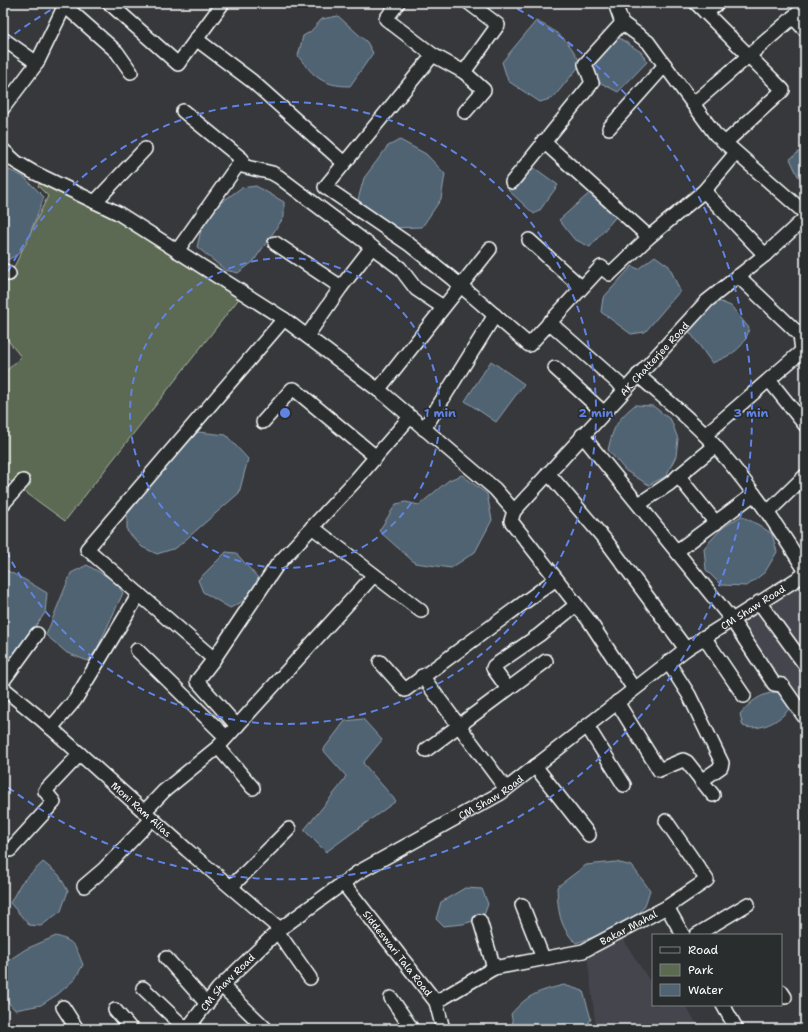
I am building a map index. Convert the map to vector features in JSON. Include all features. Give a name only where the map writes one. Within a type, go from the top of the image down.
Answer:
[{"type":"street","points":[[109,3],[178,64],[223,3]]},
{"type":"street","points":[[398,3],[386,19],[433,55],[464,72],[484,90],[465,112]]},
{"type":"street","points":[[464,72],[498,25],[469,3]]},
{"type":"street","points":[[615,3],[622,23],[648,42],[715,134],[805,213]]},
{"type":"street","points":[[696,3],[783,90],[725,143]]},
{"type":"street","points":[[706,13],[718,3]]},
{"type":"street","points":[[4,103],[37,64],[65,4],[117,52],[131,72]]},
{"type":"street","points":[[693,104],[805,7]]},
{"type":"street","points":[[793,18],[805,30]]},
{"type":"street","points":[[512,182],[543,141],[592,83],[586,64],[622,23]]},
{"type":"street","points":[[3,39],[37,64]]},
{"type":"street","points":[[196,39],[252,82],[344,163]]},
{"type":"street","points":[[433,55],[325,187],[410,245],[460,285],[529,345],[601,267],[610,274],[648,237],[704,191],[736,153]]},
{"type":"street","points":[[609,128],[665,65]]},
{"type":"street","points":[[177,251],[242,159],[183,111]]},
{"type":"street","points":[[543,141],[648,237]]},
{"type":"street","points":[[95,202],[145,149]]},
{"type":"street","points":[[3,150],[16,162],[33,172],[118,213],[284,319],[378,390],[495,489],[514,510],[511,521],[590,622],[634,689]]},
{"type":"street","points":[[238,165],[272,173],[279,177],[400,268],[416,289],[443,307]]},
{"type":"street","points":[[704,191],[765,255]]},
{"type":"street","name":"AK Chatterjee Road","points":[[514,510],[707,301],[765,255],[805,218]]},
{"type":"street","points":[[529,240],[581,287]]},
{"type":"street","points":[[275,243],[341,287]]},
{"type":"street","points":[[308,336],[341,287],[372,247]]},
{"type":"street","points":[[378,390],[490,249]]},
{"type":"street","points":[[705,434],[802,351],[803,333],[738,276]]},
{"type":"street","points":[[424,429],[494,315]]},
{"type":"street","points":[[214,659],[88,549],[284,319]]},
{"type":"street","points":[[549,322],[625,389]]},
{"type":"street","points":[[555,368],[603,412]]},
{"type":"street","points":[[638,375],[705,434],[768,512],[805,570]]},
{"type":"street","points":[[769,380],[805,425]]},
{"type":"street","points":[[263,422],[292,389],[294,389],[376,457]]},
{"type":"street","points":[[236,726],[196,681],[214,659],[277,566],[376,457],[410,417]]},
{"type":"street","points":[[582,435],[732,620],[774,684],[782,685],[805,718]]},
{"type":"street","points":[[639,504],[678,476],[715,446]]},
{"type":"street","points":[[548,473],[607,542],[686,649]]},
{"type":"street","points":[[678,476],[716,523]]},
{"type":"street","points":[[768,512],[805,476]]},
{"type":"street","points":[[3,504],[23,481]]},
{"type":"street","points":[[677,551],[754,494]]},
{"type":"street","points":[[312,527],[421,611]]},
{"type":"street","name":"CM Shaw Road","points":[[186,1029],[222,986],[279,930],[357,873],[506,789],[686,649],[805,574]]},
{"type":"street","points":[[84,886],[104,869],[148,815],[164,791],[218,747],[374,575]]},
{"type":"street","points":[[380,662],[405,690],[422,676],[556,579]]},
{"type":"street","points":[[51,728],[75,700],[139,594]]},
{"type":"street","points":[[759,602],[805,664]]},
{"type":"street","points":[[508,689],[494,666],[539,635],[576,605]]},
{"type":"street","points":[[3,681],[37,634]]},
{"type":"street","points":[[704,637],[744,696]]},
{"type":"street","points":[[137,650],[226,737]]},
{"type":"street","points":[[426,750],[546,661]]},
{"type":"street","points":[[668,662],[689,695],[722,763],[721,768],[702,781]]},
{"type":"street","points":[[422,676],[506,789]]},
{"type":"street","name":"Moni Ram Alias","points":[[3,688],[51,728],[279,930],[310,978]]},
{"type":"street","points":[[617,702],[659,770],[683,760],[687,762],[712,795]]},
{"type":"street","points":[[587,726],[624,785]]},
{"type":"street","points":[[218,747],[253,788]]},
{"type":"street","points":[[10,850],[54,802],[45,791],[80,754]]},
{"type":"street","points":[[535,766],[589,835]]},
{"type":"street","points":[[666,821],[707,878],[706,882],[667,907]]},
{"type":"street","points":[[231,887],[289,829]]},
{"type":"street","name":"Siddeswari Tala Road","points":[[343,883],[436,1002],[443,1029]]},
{"type":"street","points":[[698,934],[748,904]]},
{"type":"street","points":[[522,905],[543,958]]},
{"type":"street","name":"Bakar Mahal","points":[[436,1002],[494,968],[583,951],[667,907],[682,934]]},
{"type":"street","points":[[480,921],[494,968]]},
{"type":"street","points":[[166,958],[207,1004]]},
{"type":"street","points":[[222,986],[266,1029]]},
{"type":"street","points":[[143,988],[186,1029]]},
{"type":"street","points":[[391,998],[412,1029]]},
{"type":"street","points":[[724,1006],[736,1028],[734,1029]]},
{"type":"street","points":[[63,1007],[77,1029]]},
{"type":"street","points":[[115,1010],[131,1029]]},
{"type":"shaded area","points":[[805,582],[805,713],[776,679],[738,621],[772,603]]},
{"type":"shaded area","points":[[621,936],[652,984],[652,1006],[686,1006],[700,1029],[596,1029],[587,955]]},
{"type":"green space","points":[[41,180],[115,215],[241,296],[65,521],[3,476],[3,374],[21,357],[3,334],[3,290],[48,196],[38,186]]},
{"type":"water","points":[[338,16],[367,42],[373,53],[350,86],[341,86],[320,79],[309,70],[298,56],[303,36],[310,32],[322,19]]},
{"type":"water","points":[[536,21],[552,29],[563,38],[568,43],[581,64],[553,98],[540,102],[508,81],[502,62]]},
{"type":"water","points":[[618,37],[641,52],[647,62],[618,92],[599,82],[590,67]]},
{"type":"water","points":[[400,140],[426,154],[445,174],[441,199],[422,227],[389,228],[357,203],[364,178],[388,146]]},
{"type":"water","points":[[805,147],[805,181],[798,176],[790,159]]},
{"type":"water","points":[[529,164],[558,185],[540,210],[534,214],[508,190]]},
{"type":"water","points":[[3,167],[24,177],[44,197],[26,244],[17,255],[3,262]]},
{"type":"water","points":[[256,186],[284,202],[284,217],[253,262],[238,273],[225,270],[197,247],[202,226],[219,204],[241,188]]},
{"type":"water","points":[[594,189],[619,213],[590,247],[574,239],[559,220]]},
{"type":"water","points":[[655,256],[669,266],[680,291],[645,332],[631,334],[601,312],[603,298],[632,266],[638,269]]},
{"type":"water","points":[[716,300],[731,306],[749,328],[741,346],[731,354],[712,363],[689,331],[700,313]]},
{"type":"water","points":[[491,361],[524,384],[496,422],[465,401]]},
{"type":"water","points":[[635,405],[653,406],[671,420],[678,439],[676,456],[666,476],[649,485],[626,471],[608,450],[617,424]]},
{"type":"water","points":[[198,432],[226,435],[248,459],[239,493],[176,548],[157,554],[142,547],[127,531],[127,515],[164,468]]},
{"type":"water","points":[[462,475],[487,494],[492,520],[475,552],[451,568],[415,563],[379,531],[396,504],[406,502],[419,505],[449,480]]},
{"type":"water","points":[[741,516],[759,525],[772,534],[777,552],[765,572],[747,586],[721,585],[706,570],[704,548],[721,529]]},
{"type":"water","points":[[226,552],[236,553],[258,578],[252,593],[240,603],[230,608],[203,592],[198,580]]},
{"type":"water","points":[[87,565],[116,582],[123,593],[97,649],[88,661],[67,653],[46,635],[71,573]]},
{"type":"water","points":[[4,569],[47,593],[45,613],[3,671]]},
{"type":"water","points":[[776,692],[787,699],[790,708],[780,718],[762,727],[749,728],[743,726],[740,714],[752,702],[760,697]]},
{"type":"water","points":[[363,719],[382,740],[363,763],[396,801],[326,852],[304,830],[340,786],[346,776],[323,750],[345,721]]},
{"type":"water","points":[[43,862],[59,875],[68,891],[61,911],[41,926],[29,925],[10,903],[21,883]]},
{"type":"water","points":[[616,862],[632,866],[650,890],[645,905],[639,913],[624,925],[576,943],[566,931],[560,918],[557,887],[586,865]]},
{"type":"water","points":[[465,888],[482,889],[488,904],[483,918],[463,924],[443,926],[436,919],[441,902]]},
{"type":"water","points":[[56,936],[67,940],[74,946],[83,965],[75,979],[58,994],[41,1005],[15,1010],[3,996],[3,964],[26,949]]},
{"type":"water","points":[[564,985],[583,991],[591,1019],[585,1029],[514,1029],[511,1014],[517,1007],[534,994]]}]
